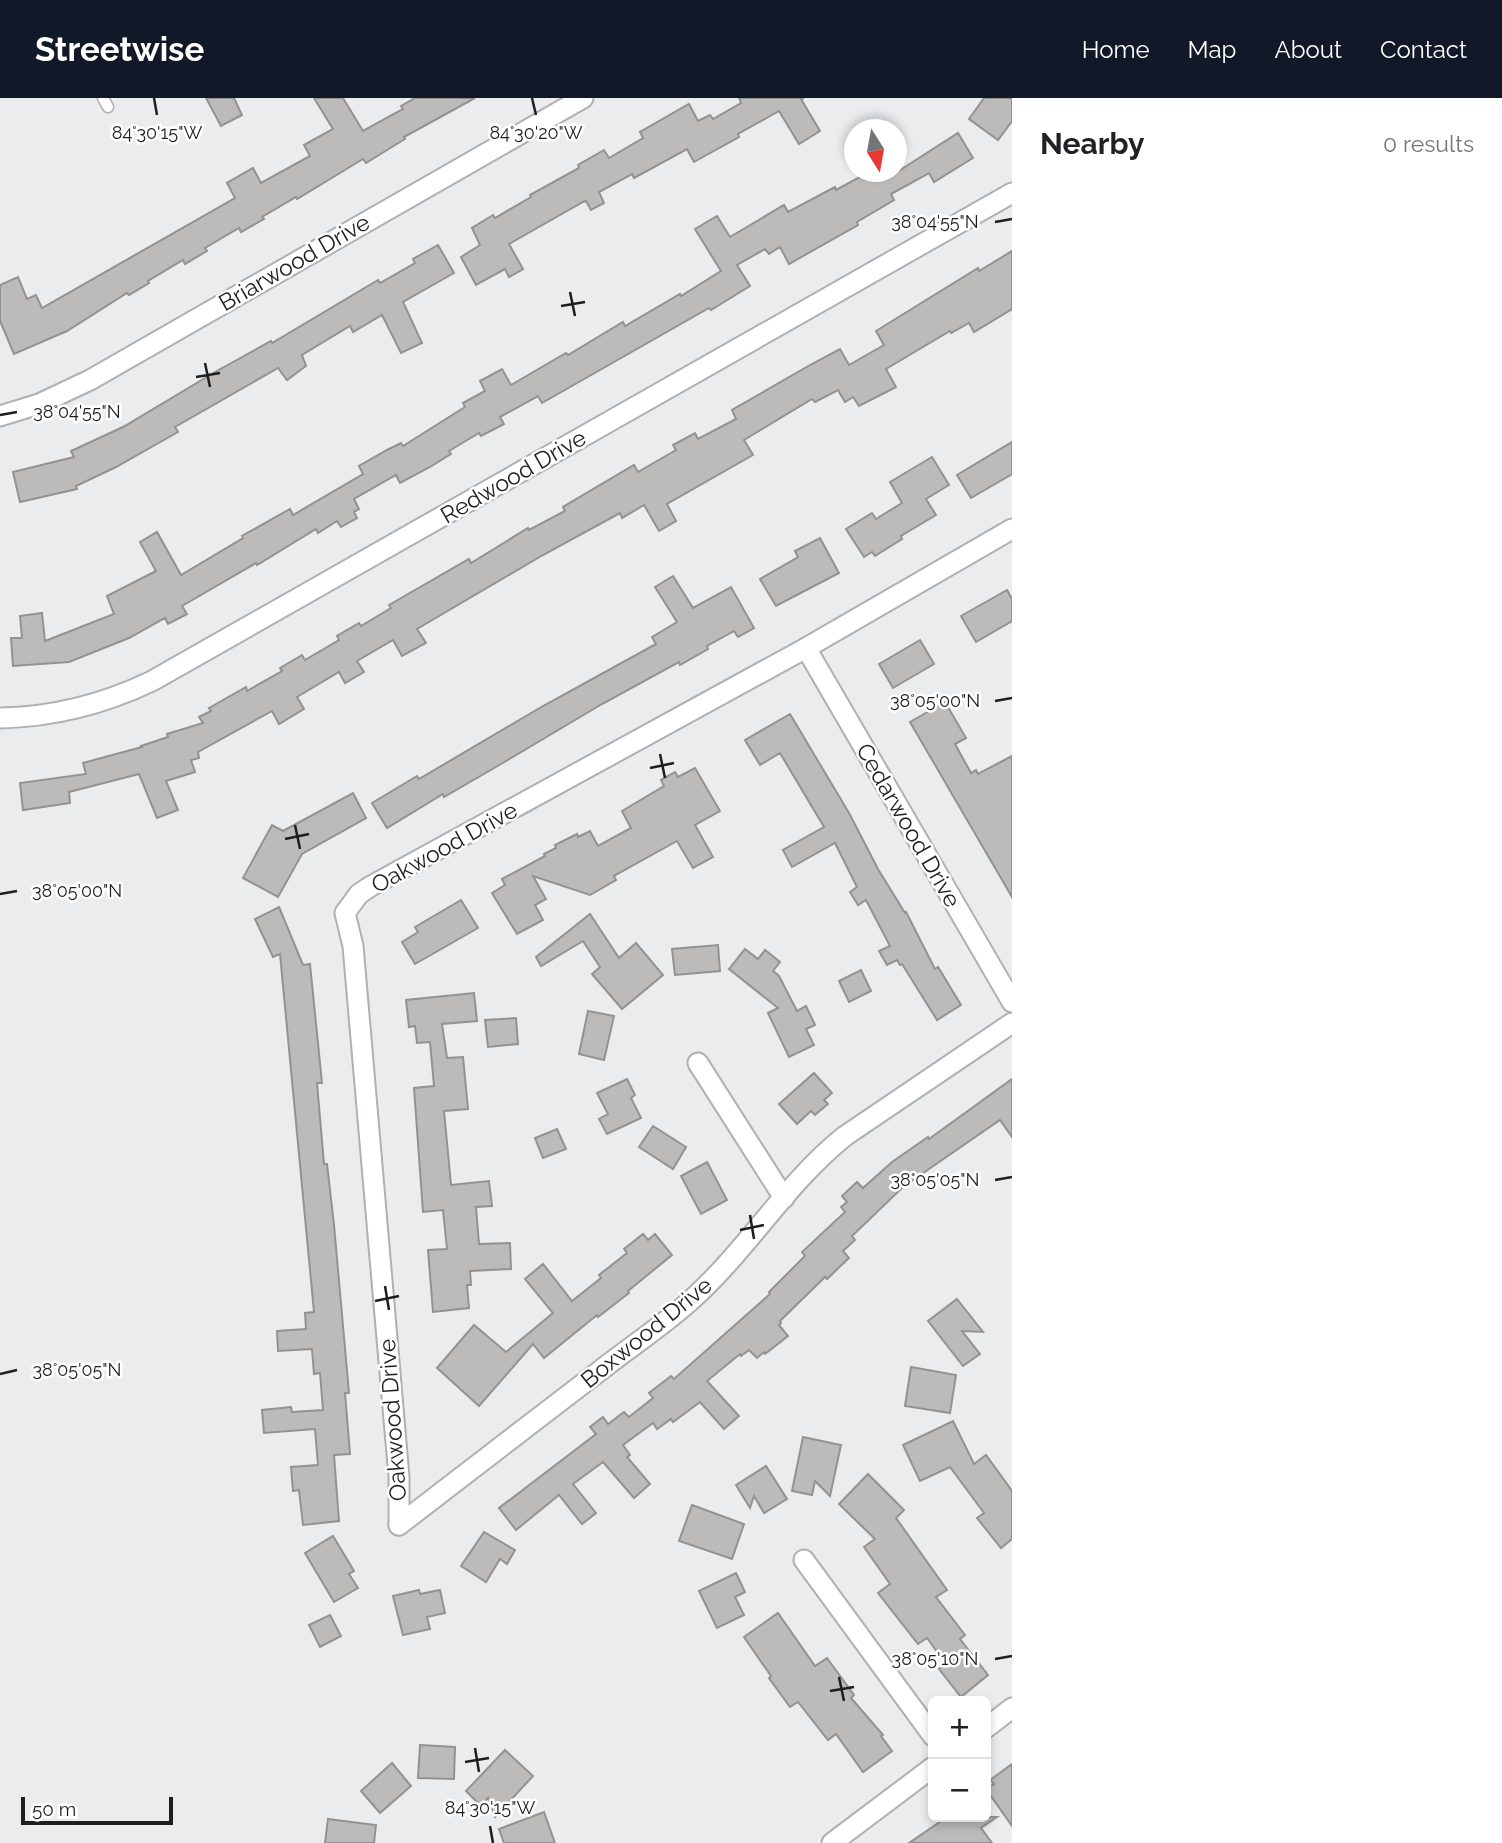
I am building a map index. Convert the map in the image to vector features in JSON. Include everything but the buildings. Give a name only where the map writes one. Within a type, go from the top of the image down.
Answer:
[{"type":"street","name":"Briarwood Drive","points":[[0,416],[39,404],[90,380],[583,98]]},
{"type":"street","name":"Redwood Drive","points":[[0,718],[27,717],[74,709],[125,694],[152,681],[1012,193]]},
{"type":"street","name":"Oakwood Drive","points":[[399,1525],[399,1477],[354,959],[345,913],[359,894],[371,886],[806,648],[1012,529]]},
{"type":"street","name":"Cedarwood Drive","points":[[806,648],[1012,1002]]},
{"type":"street","name":"Boxwood Drive","points":[[399,1525],[667,1322],[719,1274],[818,1160],[845,1136],[1012,1024]]},
{"type":"street","points":[[698,1063],[784,1198]]},
{"type":"street","points":[[804,1560],[928,1729]]},
{"type":"street","points":[[991,1724],[1012,1708]]},
{"type":"street","points":[[832,1843],[928,1771]]}]
